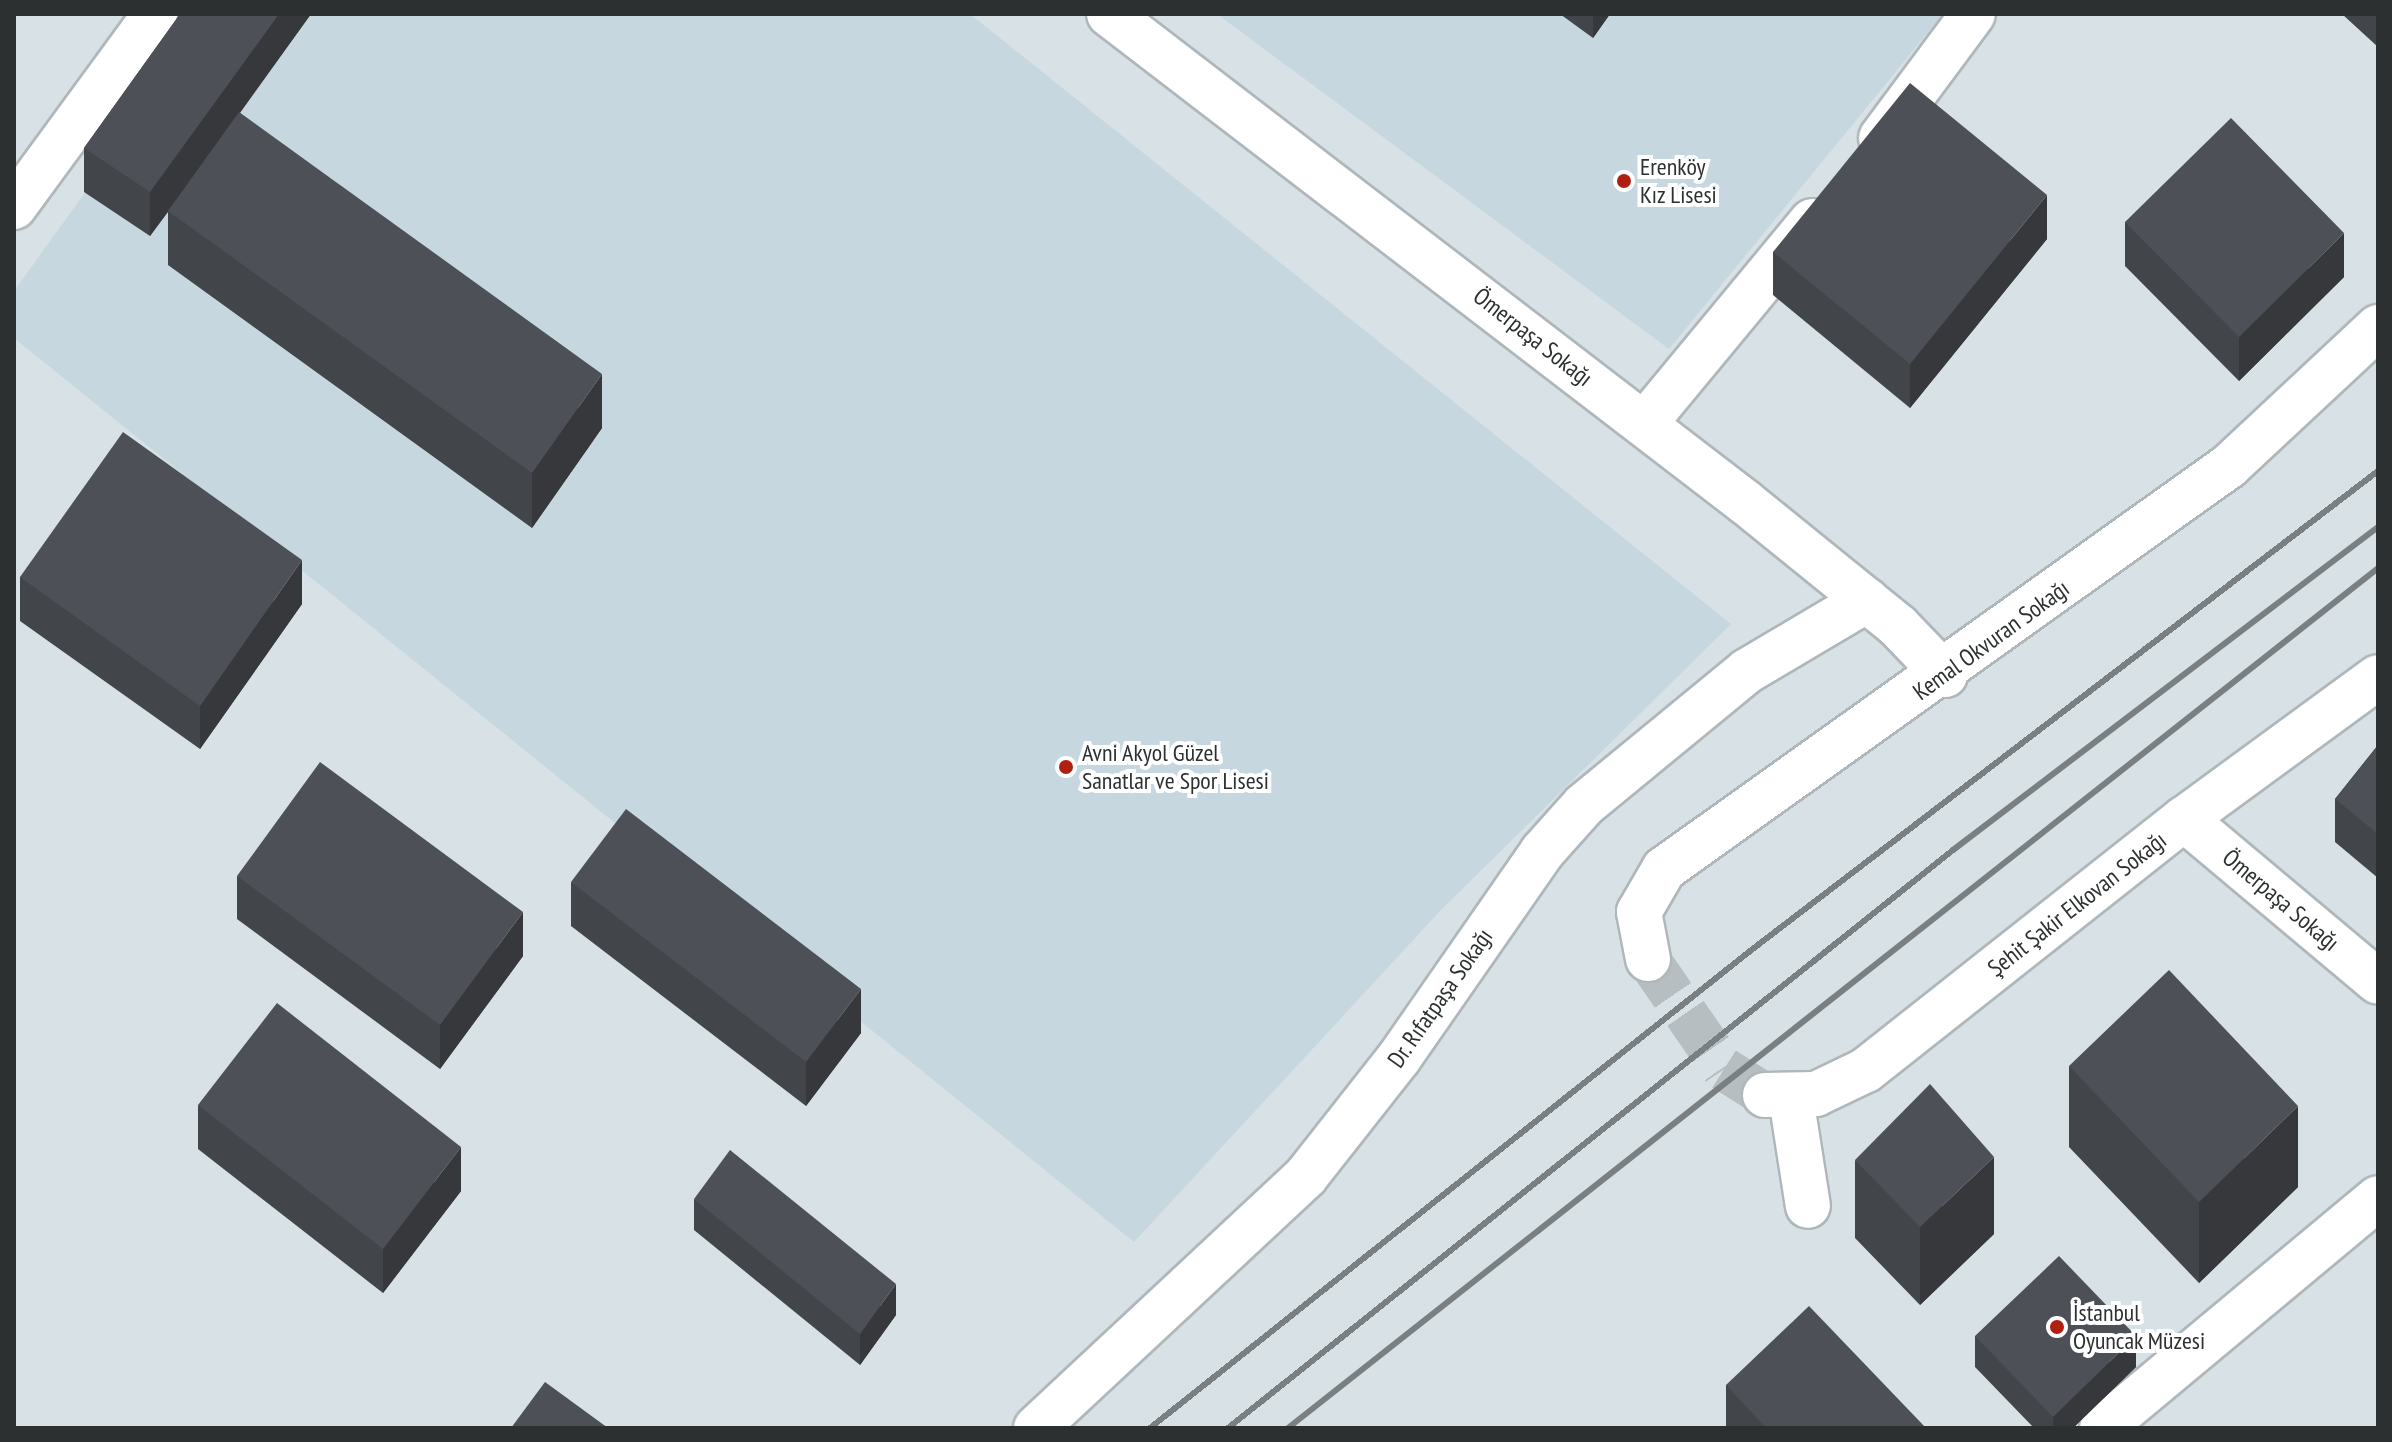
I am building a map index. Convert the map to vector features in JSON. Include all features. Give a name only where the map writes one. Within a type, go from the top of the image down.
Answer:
[{"type":"street","points":[[14,207],[155,14]]},
{"type":"street","name":"Ömerpaşa Sokağı","points":[[1109,14],[1645,423],[1867,600],[1945,675]]},
{"type":"street","points":[[1645,423],[1848,178],[1973,14]]},
{"type":"street","name":"Kemal Okvuran Sokağı","points":[[1648,959],[1639,912],[1664,869],[1945,675],[2229,466],[2378,327]]},
{"type":"street","name":"Dr. Rıfatpaşa Sokağı","points":[[1036,1428],[1306,1176],[1542,852],[1584,805],[1747,671],[1867,600]]},
{"type":"street","name":"Şehit Şakir Elkovan Sokağı","points":[[1808,1206],[1778,1097],[1832,1088],[1875,1064],[2184,819],[2378,677]]},
{"type":"street","name":"Ömerpaşa Sokağı","points":[[2184,819],[2378,982]]},
{"type":"street","points":[[2102,1428],[2378,1198]]},
{"type":"shaded area","name":"Avni Akyol Güzel Sanatlar ve Spor Lisesi","points":[[214,14],[970,14],[1731,624],[1441,910],[1134,1242],[14,338],[14,291]]},
{"type":"shaded area","name":"Erenköy Kız Lisesi","points":[[1217,14],[1943,14],[1669,349]]},
{"type":"building","points":[[180,14],[279,14],[150,192],[84,148]]},
{"type":"building","points":[[1910,83],[2047,195],[1910,364],[1773,252]]},
{"type":"building","points":[[239,112],[602,374],[532,473],[168,211]]},
{"type":"building","points":[[2231,118],[2344,233],[2239,337],[2125,222]]},
{"type":"building","points":[[123,432],[302,560],[200,706],[20,577]]},
{"type":"building","points":[[2378,745],[2378,834],[2335,799]]},
{"type":"building","points":[[320,762],[523,912],[440,1025],[237,876]]},
{"type":"building","points":[[626,809],[861,989],[806,1062],[571,882]]},
{"type":"building","points":[[2169,970],[2298,1106],[2199,1202],[2069,1066]]},
{"type":"building","points":[[277,1003],[461,1147],[383,1249],[198,1105]]},
{"type":"building","points":[[1930,1084],[1994,1157],[1920,1227],[1855,1160]]},
{"type":"building","points":[[730,1150],[896,1284],[860,1334],[694,1199]]},
{"type":"building","name":"İstanbul Oyuncak Müzesi","points":[[2059,1256],[2136,1336],[2053,1417],[1975,1336]]},
{"type":"building","points":[[1809,1306],[1926,1428],[1766,1428],[1726,1385]]},
{"type":"building","points":[[545,1382],[608,1428],[511,1428]]},
{"type":"tunnel","points":[[1648,959],[1724,1069],[1765,1095]]},
{"type":"railway","points":[[1150,1428],[1750,951],[2378,471]]},
{"type":"railway","points":[[1228,1428],[1953,850],[2378,527]]},
{"type":"railway","points":[[1288,1428],[2378,568]]},
{"type":"place","name":"Erenköy Kız Lisesi","points":[[1624,181]]},
{"type":"place","name":"Avni Akyol Güzel Sanatlar ve Spor Lisesi","points":[[1066,767]]},
{"type":"place","name":"İstanbul Oyuncak Müzesi","points":[[2057,1327]]}]
